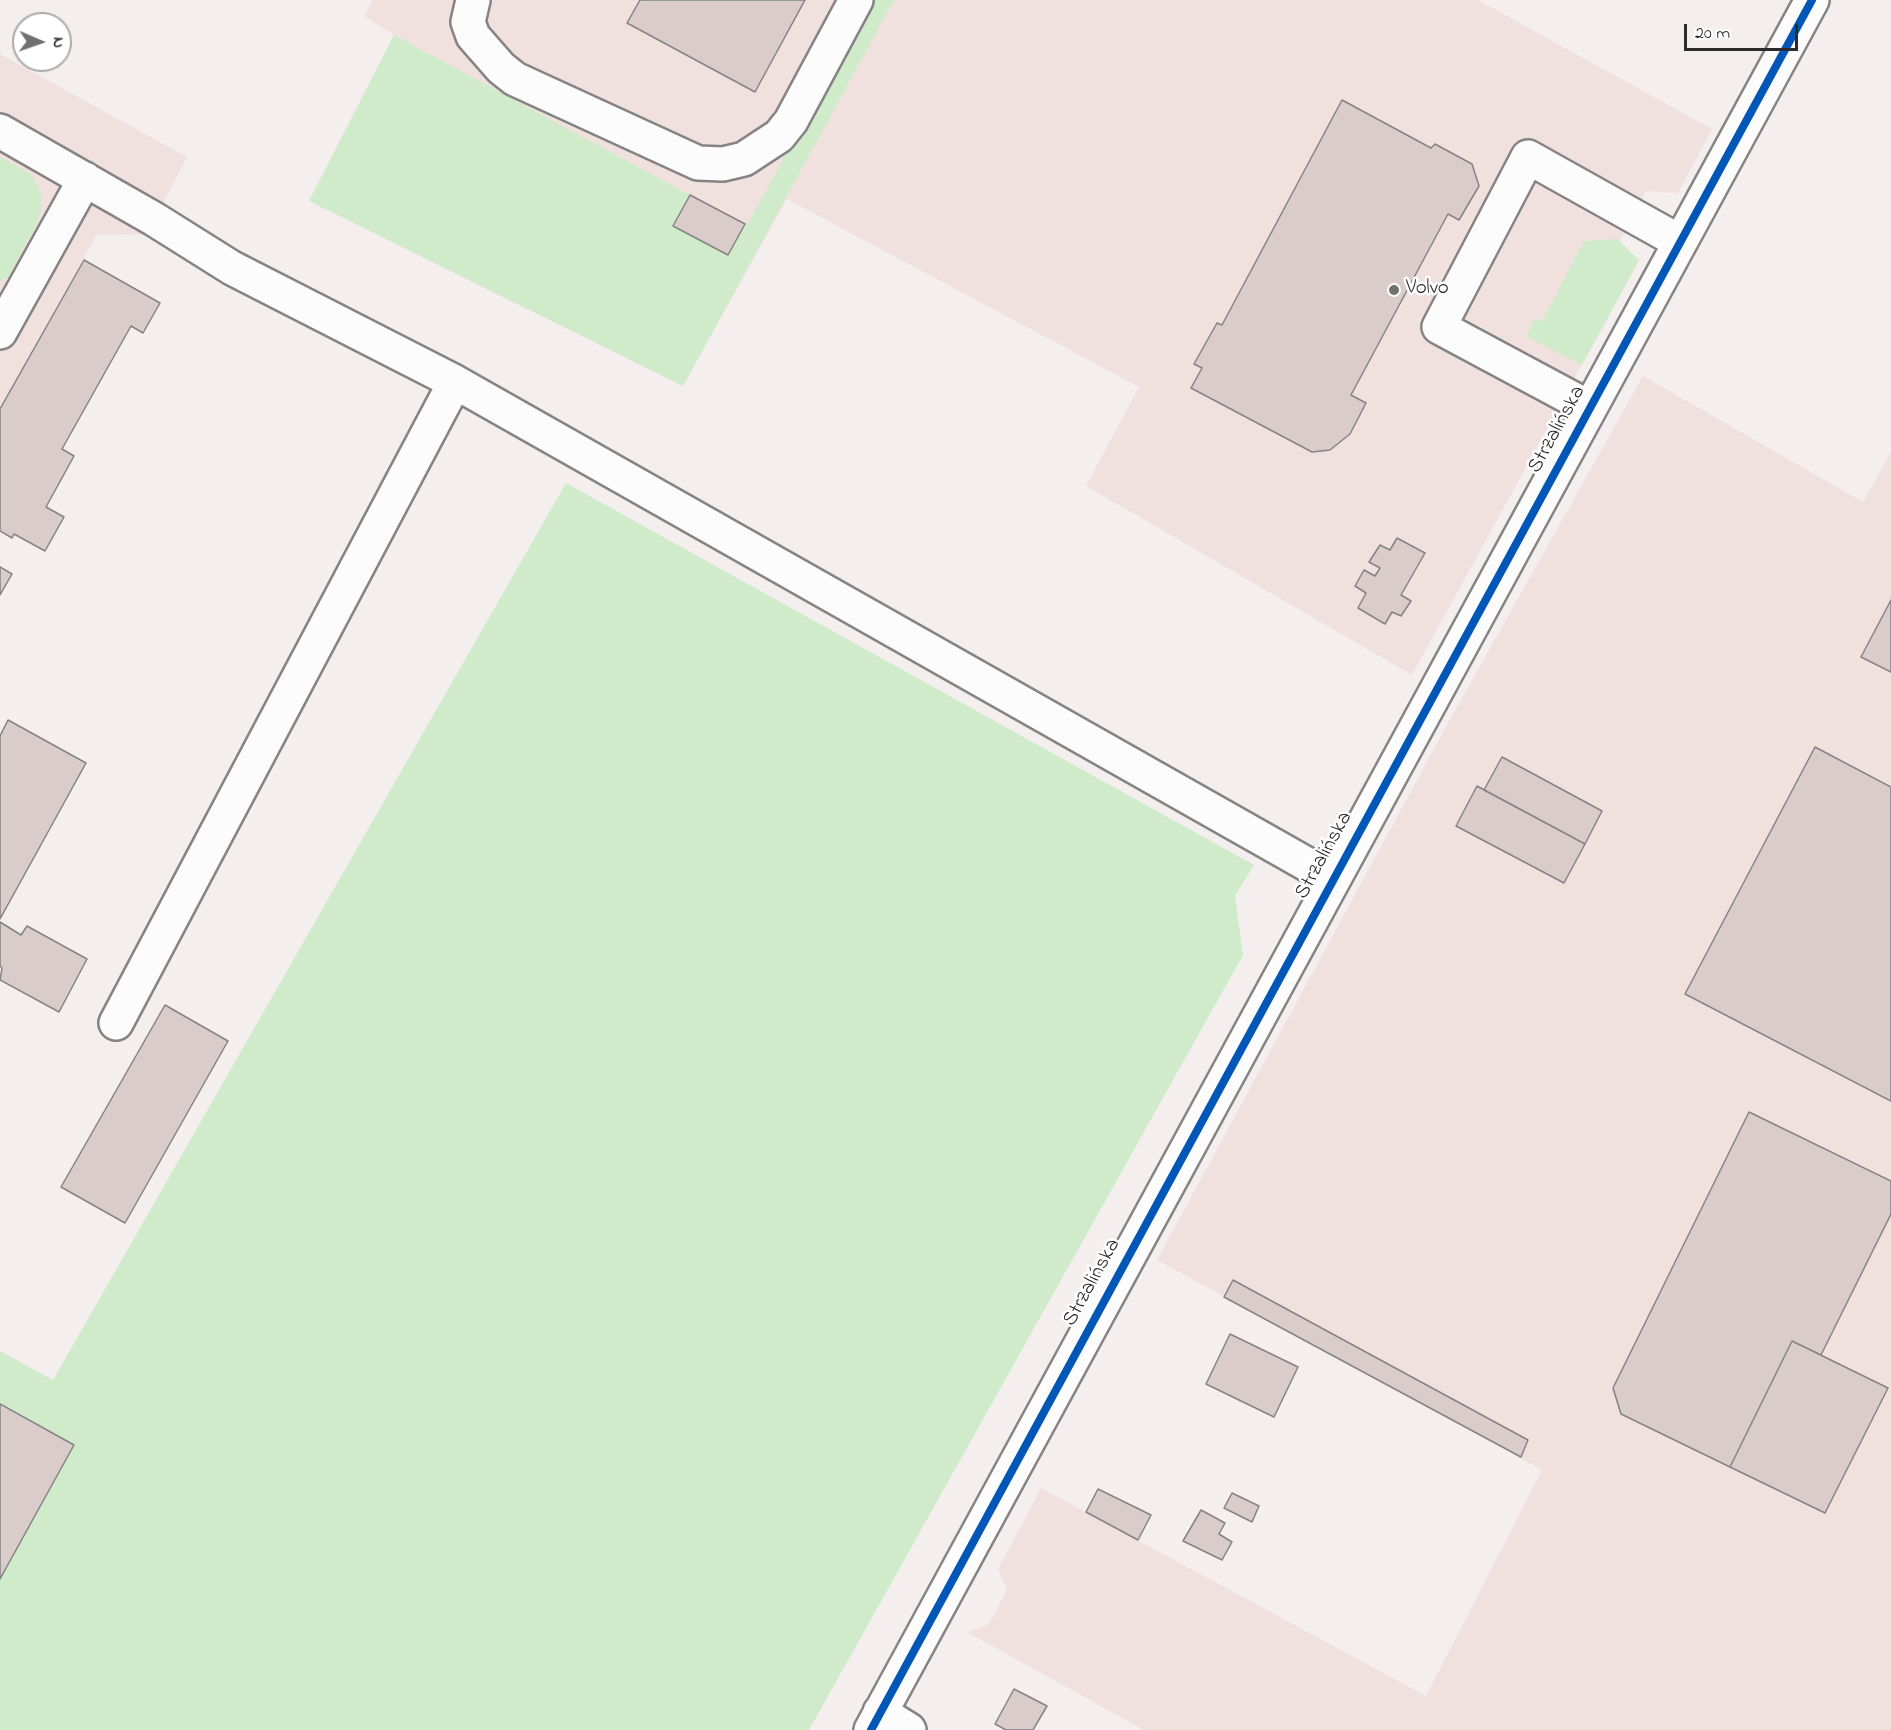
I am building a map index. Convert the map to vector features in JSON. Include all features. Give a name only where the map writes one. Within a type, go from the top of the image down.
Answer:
[{"type":"street","points":[[473,0],[468,22],[472,36],[501,68],[515,79],[698,163],[723,164],[744,159],[778,136],[791,121],[856,0]]},
{"type":"street","name":"Strzalińska","points":[[875,1721],[1812,0]]},
{"type":"street","points":[[0,130],[232,268],[455,382],[1333,879]]},
{"type":"street","points":[[1590,408],[1438,327],[1528,157],[1680,242]]},
{"type":"street","points":[[0,332],[85,179]]},
{"type":"street","points":[[116,1023],[455,382]]},
{"type":"street","points":[[875,1721],[909,1730]]},
{"type":"shaded area","points":[[373,0],[1478,0],[1712,129],[1678,193],[1646,191],[1620,241],[1639,261],[1412,675],[1086,486],[1139,387],[787,199],[683,386],[309,201],[394,35],[364,16]]},
{"type":"shaded area","points":[[0,54],[12,61],[12,72],[33,72],[187,157],[147,235],[97,234],[0,409]]},
{"type":"shaded area","points":[[1643,376],[1863,502],[1891,452],[1891,1730],[1144,1730],[967,1632],[989,1624],[1007,1590],[998,1569],[1041,1488],[1426,1696],[1542,1470],[1157,1260],[1448,723]]},
{"type":"green space","points":[[869,0],[894,0],[683,386],[309,201],[394,35],[690,195],[673,226],[728,255],[745,224],[748,224]]},
{"type":"green space","points":[[0,157],[31,174],[41,193],[42,207],[37,223],[8,277],[0,281]]},
{"type":"green space","points":[[1617,239],[1639,260],[1582,365],[1526,336],[1535,318],[1542,322],[1584,241]]},
{"type":"green space","points":[[566,483],[1254,865],[1235,896],[1243,955],[809,1730],[0,1730],[0,1579],[74,1445],[0,1404],[0,1351],[53,1380]]},
{"type":"building","points":[[640,0],[805,0],[755,92],[627,23]]},
{"type":"building","points":[[1342,100],[1431,148],[1435,144],[1472,164],[1479,186],[1459,220],[1448,214],[1351,395],[1366,403],[1350,434],[1330,450],[1312,452],[1191,388],[1202,368],[1194,364],[1217,323],[1222,325]]},
{"type":"building","points":[[690,195],[745,224],[728,255],[673,226]]},
{"type":"building","points":[[84,260],[160,303],[143,333],[131,326],[62,449],[74,456],[46,507],[64,517],[45,551],[14,534],[12,538],[0,531],[0,409]]},
{"type":"building","points":[[1397,538],[1425,553],[1401,595],[1411,601],[1401,616],[1392,612],[1385,624],[1358,608],[1366,593],[1355,586],[1364,570],[1375,576],[1380,568],[1369,562],[1380,545],[1390,550]]},
{"type":"building","points":[[0,567],[12,574],[0,595]]},
{"type":"building","points":[[1891,600],[1891,672],[1861,657]]},
{"type":"building","points":[[8,720],[86,763],[0,919],[0,736]]},
{"type":"building","points":[[1815,747],[1891,787],[1891,1101],[1685,994]]},
{"type":"building","points":[[1502,757],[1602,811],[1585,844],[1484,790]]},
{"type":"building","points":[[1477,786],[1585,844],[1564,883],[1456,826]]},
{"type":"building","points":[[0,922],[21,935],[27,926],[87,959],[59,1012],[0,980],[2,968],[0,966]]},
{"type":"building","points":[[165,1005],[228,1041],[125,1223],[61,1187]]},
{"type":"building","points":[[1749,1112],[1891,1181],[1891,1214],[1821,1355],[1792,1341],[1730,1467],[1621,1414],[1613,1388]]},
{"type":"building","points":[[1233,1280],[1528,1440],[1521,1457],[1224,1297]]},
{"type":"building","points":[[1230,1334],[1298,1367],[1274,1417],[1206,1384]]},
{"type":"building","points":[[1792,1341],[1888,1388],[1825,1513],[1730,1467]]},
{"type":"building","points":[[0,1404],[74,1445],[0,1579]]},
{"type":"building","points":[[1098,1489],[1151,1515],[1138,1540],[1086,1512]]},
{"type":"building","points":[[1232,1493],[1259,1506],[1252,1522],[1224,1508]]},
{"type":"building","points":[[1201,1510],[1225,1523],[1219,1534],[1232,1542],[1222,1560],[1183,1541]]},
{"type":"building","points":[[1014,1689],[1047,1706],[1033,1730],[1006,1730],[995,1724]]},
{"type":"cycle path","points":[[871,1730],[1812,0]]},
{"type":"place","name":"Volvo","points":[[1394,290]]}]
